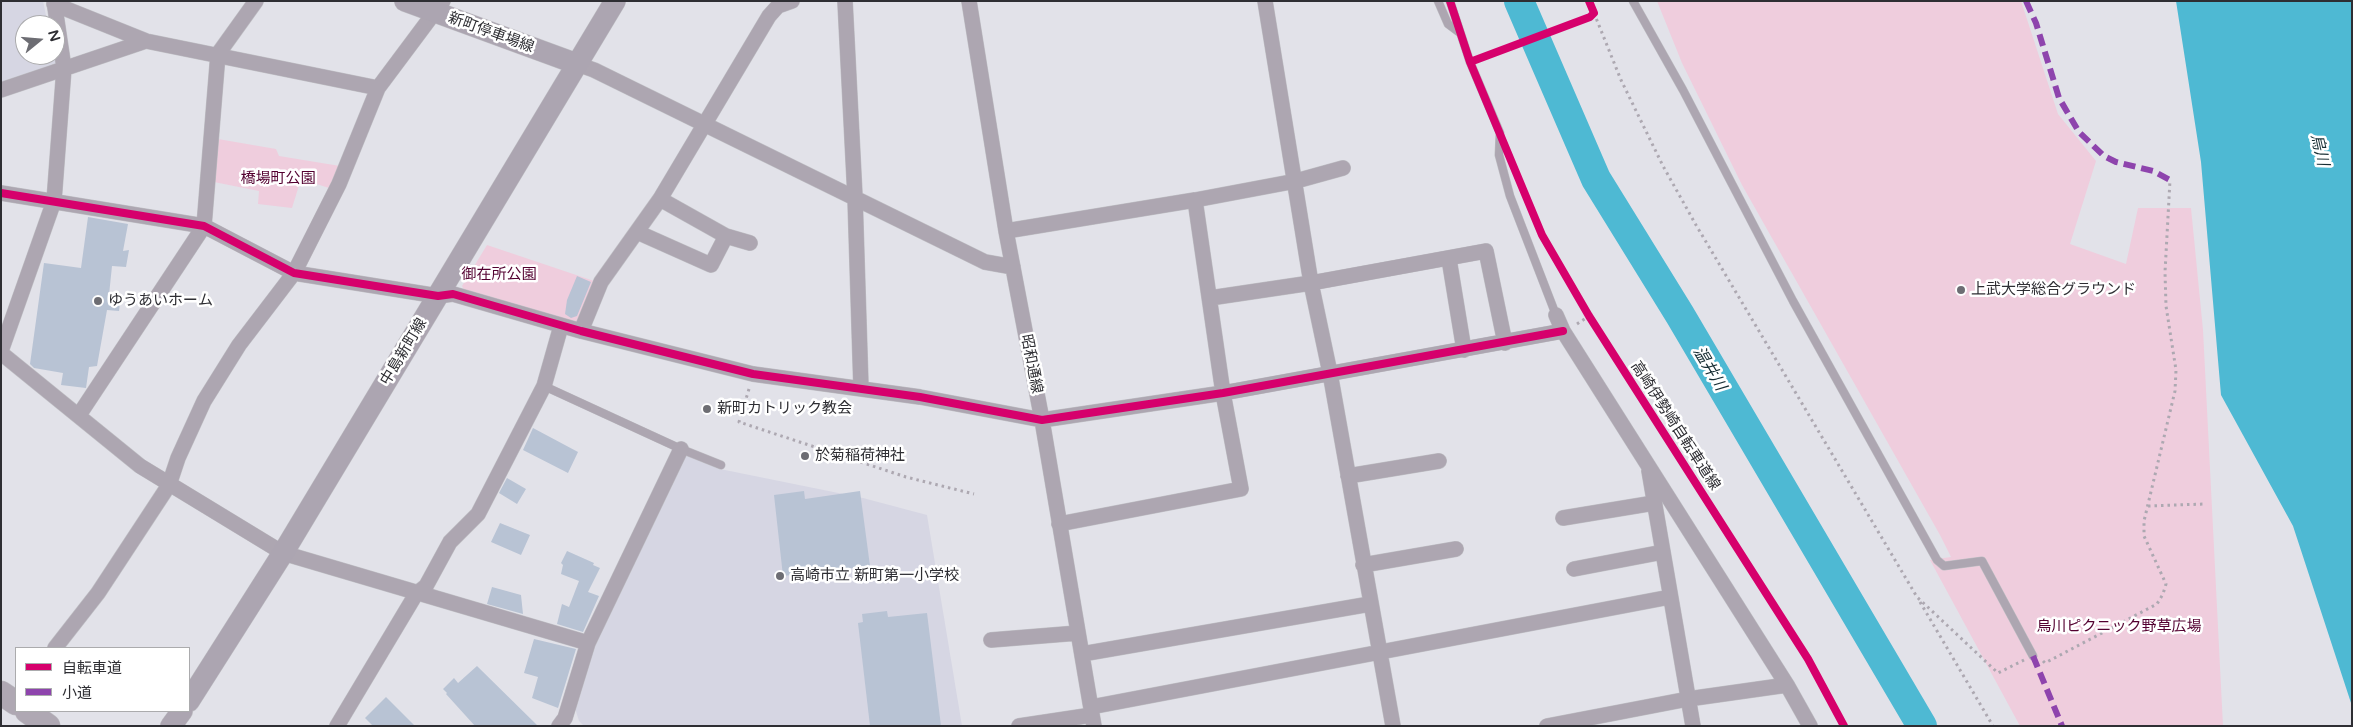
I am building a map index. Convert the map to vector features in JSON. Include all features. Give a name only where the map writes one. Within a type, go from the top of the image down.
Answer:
[{"type":"main road","name":"新町停車場線","points":[[405,1],[439,7],[577,64]]},
{"type":"main road","name":"中島新町線","points":[[190,699],[283,553],[615,1]]},
{"type":"main road","points":[[27,712],[48,726]]},
{"type":"main road","points":[[171,726],[181,712]]},
{"type":"street","points":[[79,415],[204,226],[218,54],[256,1]]},
{"type":"street","points":[[581,331],[601,282],[660,199],[769,16],[778,6],[792,1]]},
{"type":"street","points":[[845,1],[855,197],[861,388]]},
{"type":"street","name":"昭和通線","points":[[969,1],[1006,231],[1042,420],[1092,716]]},
{"type":"street","points":[[1265,1],[1296,181],[1311,283],[1330,373],[1393,726]]},
{"type":"street","points":[[54,3],[146,41],[218,54],[378,88]]},
{"type":"street","points":[[54,3],[64,68],[54,200],[1,352],[140,466],[283,553],[298,555],[416,594],[588,643]]},
{"type":"street","points":[[55,647],[98,593],[169,485],[178,458],[204,401],[239,346],[294,273],[339,184],[378,88],[439,7]]},
{"type":"street","points":[[1,90],[146,41]]},
{"type":"street","points":[[577,64],[594,70],[985,262],[1013,268]]},
{"type":"street","points":[[1006,231],[1195,200],[1296,181],[1343,168]]},
{"type":"street","points":[[1,192],[204,226],[294,273],[438,296],[453,294],[561,326],[752,374],[920,396],[1042,420],[1223,393],[1505,343],[1567,330]]},
{"type":"street","points":[[660,199],[726,236],[750,243]]},
{"type":"street","points":[[1059,524],[1241,489],[1223,393],[1195,200]]},
{"type":"street","points":[[636,232],[711,265],[726,236]]},
{"type":"street","points":[[1210,298],[1311,283],[1486,252],[1505,343]]},
{"type":"street","points":[[1449,258],[1464,350]]},
{"type":"street","points":[[1556,315],[1787,685],[1810,726]]},
{"type":"street","points":[[336,726],[416,594],[426,586],[450,542],[478,514],[544,386],[561,326]]},
{"type":"street","points":[[566,723],[588,643],[681,449]]},
{"type":"street","points":[[1348,476],[1439,461]]},
{"type":"street","points":[[1647,462],[1693,726]]},
{"type":"street","points":[[1564,518],[1654,502]]},
{"type":"street","points":[[1363,565],[1456,549]]},
{"type":"street","points":[[1574,569],[1663,552]]},
{"type":"street","points":[[1019,726],[1092,716],[1379,652],[1670,597]]},
{"type":"street","points":[[1082,654],[1370,604]]},
{"type":"street","points":[[991,640],[1078,633]]},
{"type":"street","points":[[1547,726],[1688,699],[1787,685]]},
{"type":"lane","points":[[1438,1],[1448,24],[1460,33]]},
{"type":"lane","points":[[1450,1],[1460,33],[1500,133],[1499,155],[1502,173],[1556,315]]},
{"type":"lane","points":[[1633,1],[1794,301],[1937,560],[1944,566],[1982,561],[2033,656]]},
{"type":"lane","points":[[544,386],[681,449],[721,465]]},
{"type":"path","points":[[1593,10],[1621,80],[1663,166],[1992,726]]},
{"type":"path","points":[[1917,597],[1998,673],[2033,656],[2045,663],[2157,604],[2166,584],[2144,536],[2144,520],[2175,391],[2176,370],[2166,306],[2164,272],[2170,180]]},
{"type":"path","points":[[1584,308],[1594,325]]},
{"type":"path","points":[[1567,330],[1589,316]]},
{"type":"path","points":[[752,374],[739,422],[906,477],[974,494]]},
{"type":"path","points":[[2148,506],[2204,504]]},
{"type":"shaded area","points":[[1,1],[43,1],[46,15],[15,15],[15,65],[56,65],[56,67],[1,84]]},
{"type":"shaded area","name":"高崎市立 新町第一小学校","points":[[683,453],[720,469],[863,498],[927,515],[962,726],[584,726],[579,721],[574,705],[594,638]]},
{"type":"green space","name":"上武大学総合グラウンド","points":[[1657,1],[2021,1],[2058,114],[2096,161],[2070,244],[2126,264],[2138,208],[2191,208],[2203,330],[2223,726],[2020,726],[1930,560],[1951,557],[1940,535],[1742,185],[1682,63]]},
{"type":"green space","name":"橋場町公園","points":[[218,139],[276,149],[279,156],[340,166],[329,188],[301,179],[292,208],[258,204],[259,191],[214,182]]},
{"type":"green space","name":"御在所公園","points":[[487,245],[597,282],[580,324],[465,292],[462,286]]},
{"type":"water","name":"烏川","points":[[2176,1],[2352,1],[2352,706],[2293,526],[2221,395],[2201,162]]},
{"type":"building","name":"ゆうあいホーム","points":[[88,217],[128,224],[123,251],[129,250],[126,267],[112,266],[109,295],[121,296],[119,311],[107,310],[97,366],[89,367],[86,388],[61,385],[63,373],[34,368],[30,364],[44,263],[81,268]]},
{"type":"building","points":[[577,276],[591,282],[577,316],[571,318],[565,314],[567,300]]},
{"type":"building","points":[[533,428],[578,452],[568,473],[523,450]]},
{"type":"building","points":[[507,478],[526,489],[517,504],[499,493]]},
{"type":"building","points":[[804,491],[805,499],[860,491],[870,566],[783,576],[774,495]]},
{"type":"building","points":[[500,523],[530,535],[521,555],[491,542]]},
{"type":"building","points":[[567,551],[594,563],[593,565],[600,568],[588,592],[599,596],[583,632],[557,624],[562,604],[569,607],[579,581],[561,574],[563,565],[561,563]]},
{"type":"building","points":[[492,587],[521,595],[523,614],[487,604]]},
{"type":"building","points":[[887,611],[888,617],[927,613],[941,726],[870,726],[858,623],[863,622],[862,614]]},
{"type":"building","points":[[534,639],[576,649],[558,708],[532,698],[538,677],[524,673]]},
{"type":"building","points":[[477,666],[538,726],[475,726],[443,689],[454,678],[458,683]]},
{"type":"building","points":[[386,697],[415,726],[373,726],[365,718]]},
{"type":"waterway","name":"温井川","points":[[1519,1],[1596,179],[1680,315],[1922,726]]},
{"type":"marked path","points":[[2026,1],[2036,23],[2059,98],[2079,132],[2104,156],[2116,162],[2153,171],[2170,180]]},
{"type":"marked path","points":[[2033,656],[2062,726]]},
{"type":"cycle path","name":"高崎伊勢崎自転車道線","points":[[1450,1],[1470,62],[1542,235],[1589,316],[1808,659],[1844,726]]},
{"type":"cycle path","points":[[1470,62],[1590,17],[1594,13],[1589,1]]},
{"type":"cycle path","points":[[1,193],[204,226],[294,273],[438,296],[453,294],[581,331],[753,374],[920,397],[1042,420],[1223,393],[1563,331]]},
{"type":"place","name":"上武大学総合グラウンド","points":[[1961,290]]},
{"type":"place","name":"ゆうあいホーム","points":[[98,301]]},
{"type":"place","name":"新町カトリック教会","points":[[707,409]]},
{"type":"place","name":"於菊稲荷神社","points":[[805,456]]},
{"type":"place","name":"高崎市立 新町第一小学校","points":[[780,576]]},
{"type":"park label","name":"烏川ピクニック野草広場","points":[[2119,627]]}]
